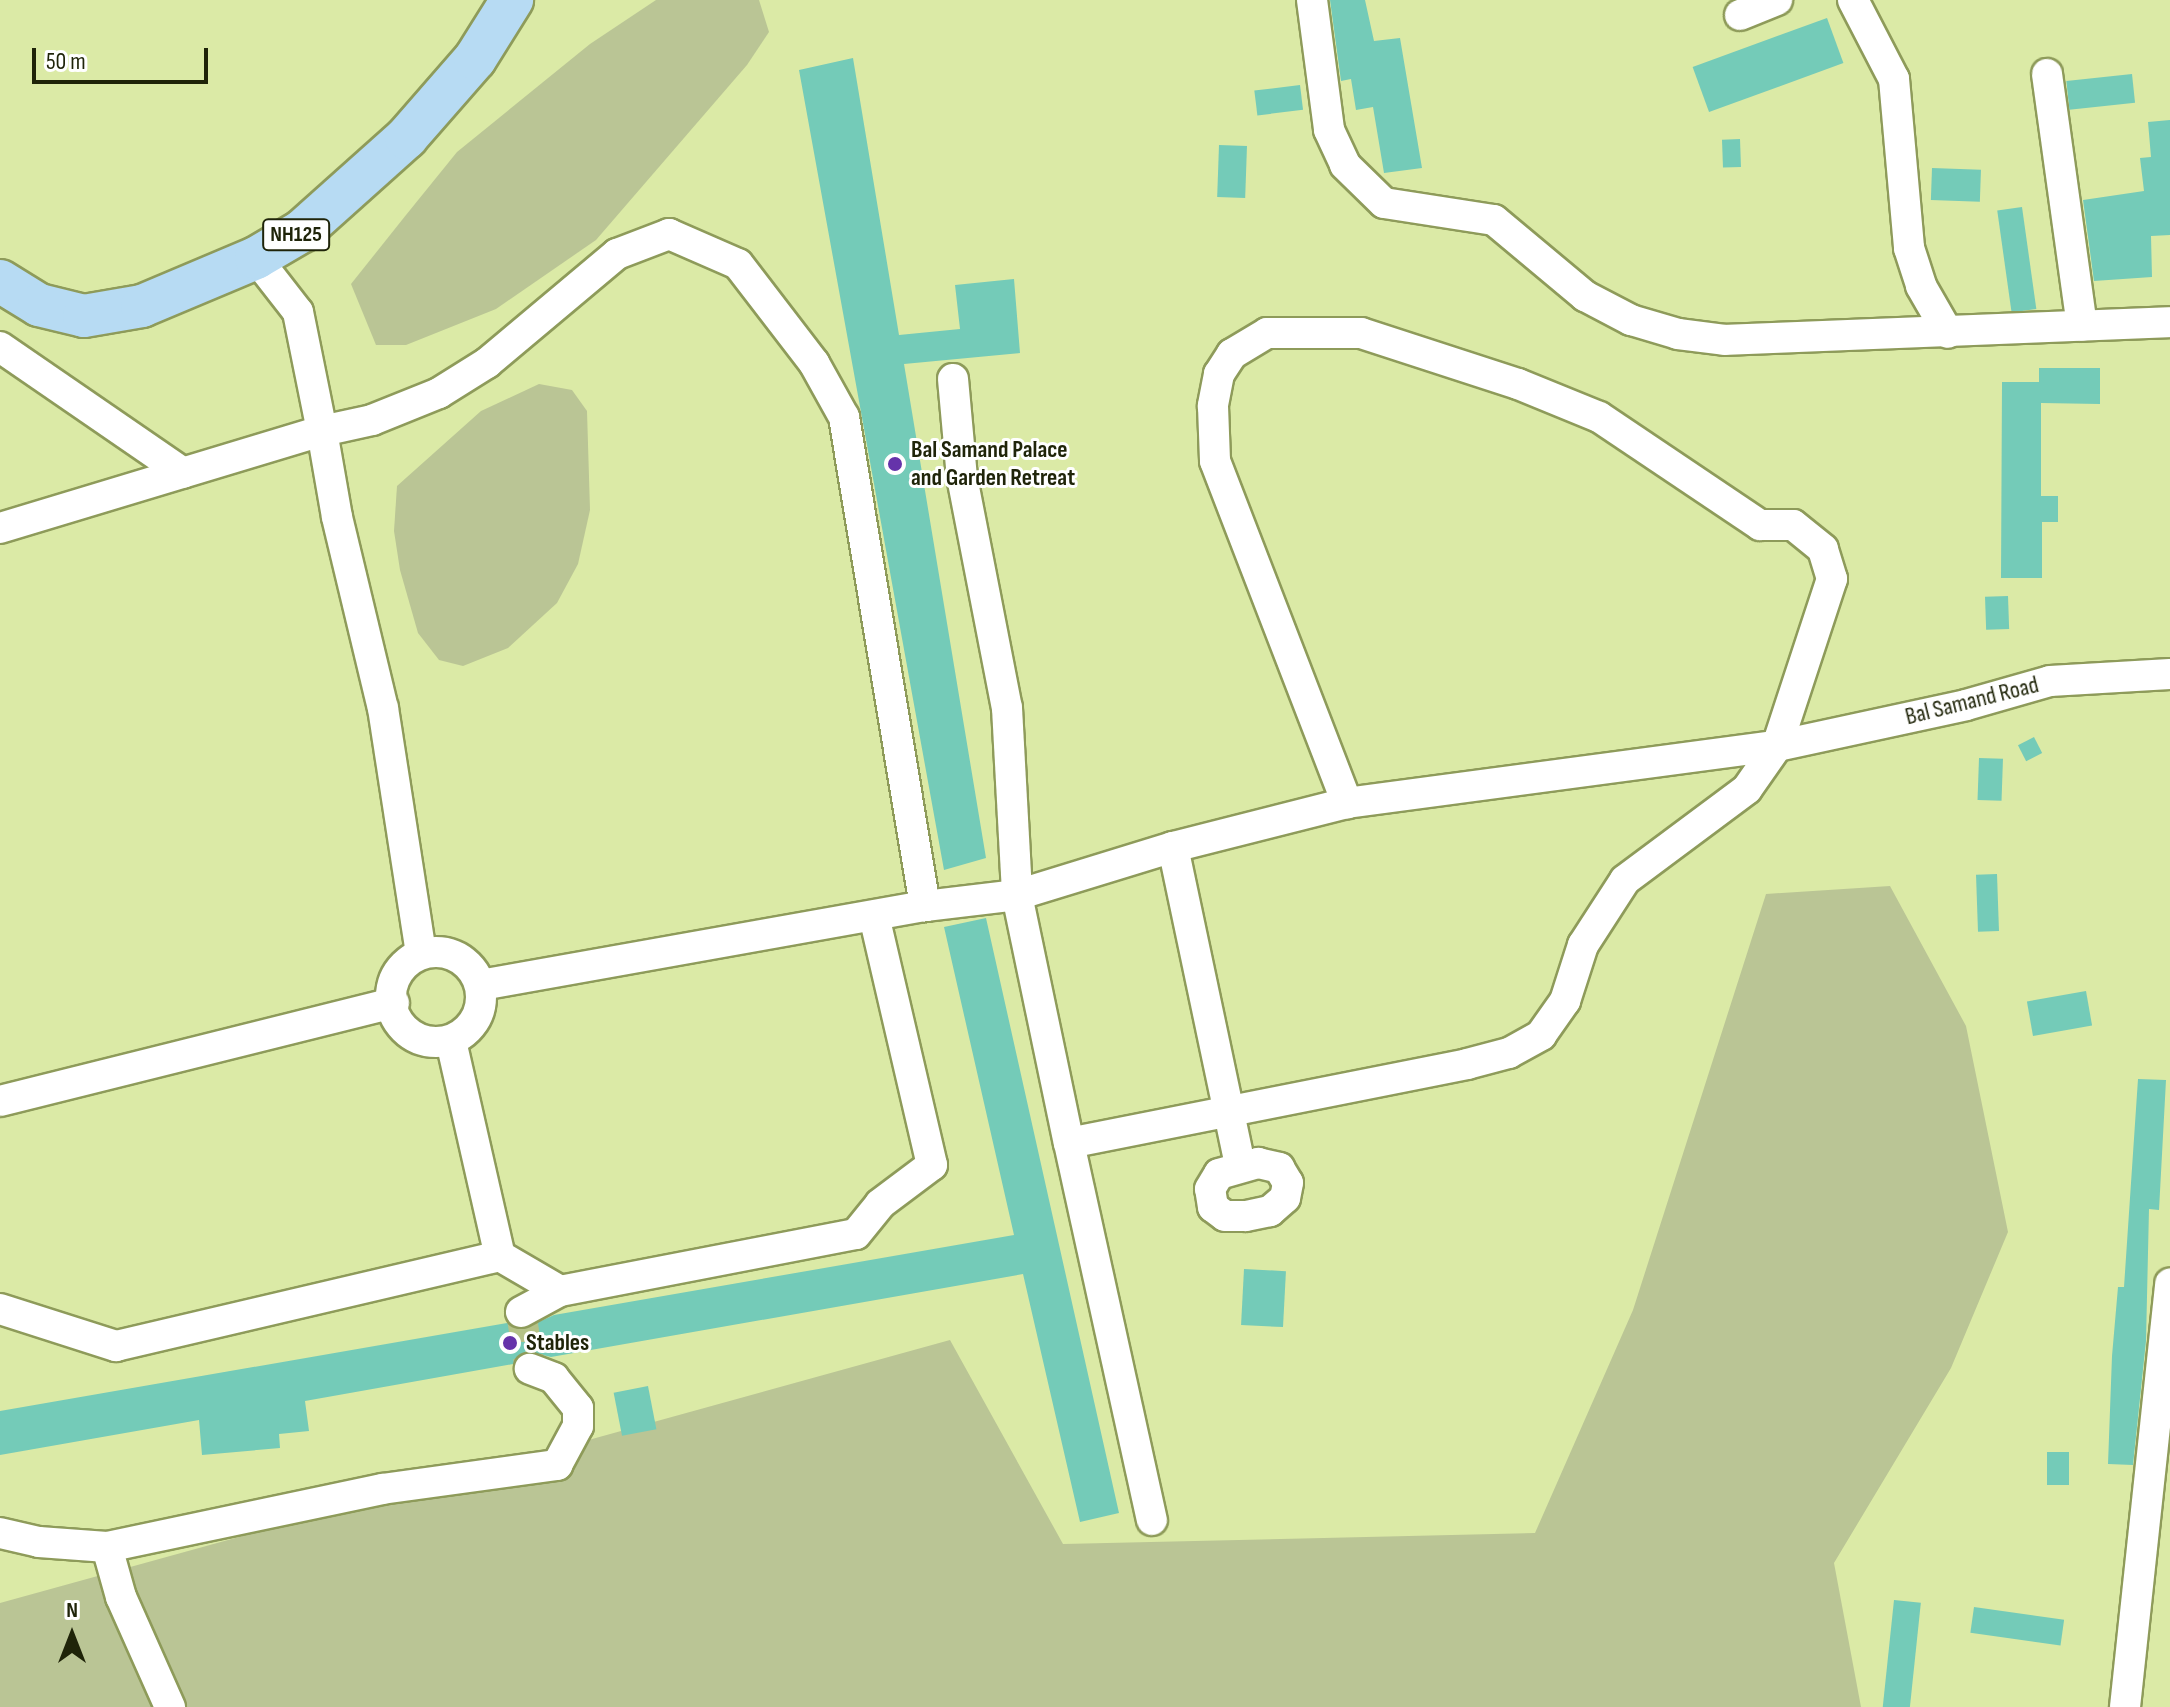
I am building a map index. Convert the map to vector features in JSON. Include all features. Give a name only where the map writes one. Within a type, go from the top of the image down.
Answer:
[{"type":"highway","name":"NH125","points":[[0,281],[39,305],[84,316],[142,306],[256,258],[302,231],[406,138],[475,59],[512,0]]},
{"type":"street","points":[[1312,0],[1329,130],[1345,165],[1384,203],[1494,220],[1585,296],[1631,320],[1678,334],[1725,340],[2170,322]]},
{"type":"street","points":[[1740,15],[1777,0]]},
{"type":"street","points":[[1860,13],[1894,79],[1909,248],[1921,286],[1948,333]]},
{"type":"street","points":[[2047,74],[2082,326]]},
{"type":"street","points":[[0,528],[322,431],[372,420],[439,393],[487,363],[617,254],[669,234],[738,264],[792,333],[844,417],[925,906]]},
{"type":"street","points":[[256,258],[298,312],[337,517],[383,708],[401,808],[421,953]]},
{"type":"street","points":[[1069,1143],[1467,1064],[1509,1053],[1541,1035],[1565,1001],[1583,945],[1625,880],[1747,789],[1777,746],[1832,579],[1823,549],[1793,525],[1760,525],[1599,417],[1518,384],[1361,333],[1267,333],[1232,354],[1219,374],[1213,406],[1215,461],[1347,803]]},
{"type":"street","points":[[0,347],[183,473]]},
{"type":"street","points":[[953,379],[962,477],[1007,708],[1017,895],[1152,1520]]},
{"type":"street","name":"Bal Samand Road","points":[[481,985],[925,906],[1017,895],[1173,847],[1347,803],[1777,746],[1966,705],[2050,681],[2170,674]]},
{"type":"street","points":[[1173,847],[1226,1114],[1240,1165]]},
{"type":"street","points":[[521,1312],[560,1291],[856,1234],[880,1204],[932,1165],[874,916]]},
{"type":"street","points":[[445,952],[460,957],[481,985],[476,1020],[451,1041],[425,1041],[408,1034],[396,1019],[390,991],[399,969],[421,953],[445,952]]},
{"type":"street","points":[[0,1101],[394,1003]]},
{"type":"street","points":[[451,1041],[500,1256]]},
{"type":"street","points":[[0,1309],[116,1346],[218,1325],[391,1277],[500,1256],[560,1291]]},
{"type":"street","points":[[2125,1707],[2170,1283]]},
{"type":"street","points":[[0,1533],[39,1542],[107,1547],[382,1489],[557,1465],[578,1426],[578,1408],[554,1378],[530,1369]]},
{"type":"street","points":[[107,1547],[121,1597],[170,1707]]},
{"type":"green space","points":[[656,0],[759,0],[769,32],[747,65],[596,240],[496,309],[406,345],[376,345],[351,284],[457,152],[590,44]]},
{"type":"green space","points":[[539,384],[572,390],[587,411],[590,510],[578,564],[557,603],[508,648],[463,666],[439,660],[418,633],[400,570],[394,531],[397,486],[481,411]]},
{"type":"green space","points":[[1890,886],[1966,1026],[2008,1232],[1951,1368],[1834,1563],[1861,1707],[0,1707],[0,1603],[950,1340],[1063,1544],[1535,1533],[1633,1310],[1766,894]]},
{"type":"building","points":[[1330,0],[1365,0],[1374,41],[1400,38],[1422,168],[1384,173],[1373,107],[1356,110],[1351,79],[1341,81]]},
{"type":"building","points":[[1827,18],[1843,63],[1709,112],[1693,67]]},
{"type":"building","name":"Bal Samand Palace and Garden Retreat","points":[[853,58],[899,335],[960,329],[955,285],[1014,279],[1020,353],[904,364],[986,858],[944,870],[799,70]]},
{"type":"building","points":[[2132,74],[2135,103],[2069,110],[2066,81]]},
{"type":"building","points":[[1300,85],[1303,110],[1257,115],[1254,91]]},
{"type":"building","points":[[2170,120],[2170,235],[2151,236],[2152,277],[2094,281],[2083,200],[2144,191],[2140,158],[2151,157],[2148,122]]},
{"type":"building","points":[[1740,139],[1741,167],[1723,168],[1722,140]]},
{"type":"building","points":[[1219,145],[1247,146],[1245,198],[1217,197]]},
{"type":"building","points":[[1932,168],[1981,170],[1980,202],[1931,200]]},
{"type":"building","points":[[2022,207],[2036,309],[2012,312],[1997,210]]},
{"type":"building","points":[[2039,368],[2100,368],[2100,404],[2041,403],[2041,496],[2058,496],[2058,522],[2042,522],[2042,578],[2001,578],[2002,382],[2039,382]]},
{"type":"building","points":[[2008,596],[2009,629],[1986,630],[1985,597]]},
{"type":"building","points":[[2034,737],[2042,753],[2026,761],[2018,745]]},
{"type":"building","points":[[1979,758],[2003,759],[2002,801],[1978,800]]},
{"type":"building","points":[[1997,874],[1999,931],[1978,932],[1976,875]]},
{"type":"building","points":[[986,918],[1119,1513],[1080,1522],[1023,1274],[551,1357],[526,1351],[513,1364],[305,1401],[309,1431],[279,1434],[280,1448],[202,1455],[199,1420],[0,1455],[0,1411],[507,1323],[521,1330],[554,1315],[1014,1235],[944,927]]},
{"type":"building","points":[[2086,991],[2092,1025],[2033,1036],[2027,1001]]},
{"type":"building","points":[[2138,1079],[2166,1080],[2159,1210],[2149,1209],[2146,1341],[2133,1465],[2108,1464],[2112,1356],[2118,1287],[2124,1287]]},
{"type":"building","points":[[1244,1269],[1286,1271],[1283,1327],[1241,1325]]},
{"type":"building","points":[[648,1386],[656,1429],[622,1436],[614,1393]]},
{"type":"building","points":[[2047,1452],[2069,1452],[2069,1485],[2047,1485]]},
{"type":"building","points":[[1894,1600],[1921,1603],[1910,1707],[1883,1707]]},
{"type":"building","points":[[1974,1607],[2064,1620],[2060,1645],[1970,1633]]},
{"type":"tunnel","points":[[521,1312],[530,1369]]},
{"type":"place","name":"Bal Samand Palace and Garden Retreat","points":[[895,464]]},
{"type":"place","name":"Stables","points":[[510,1343]]}]
